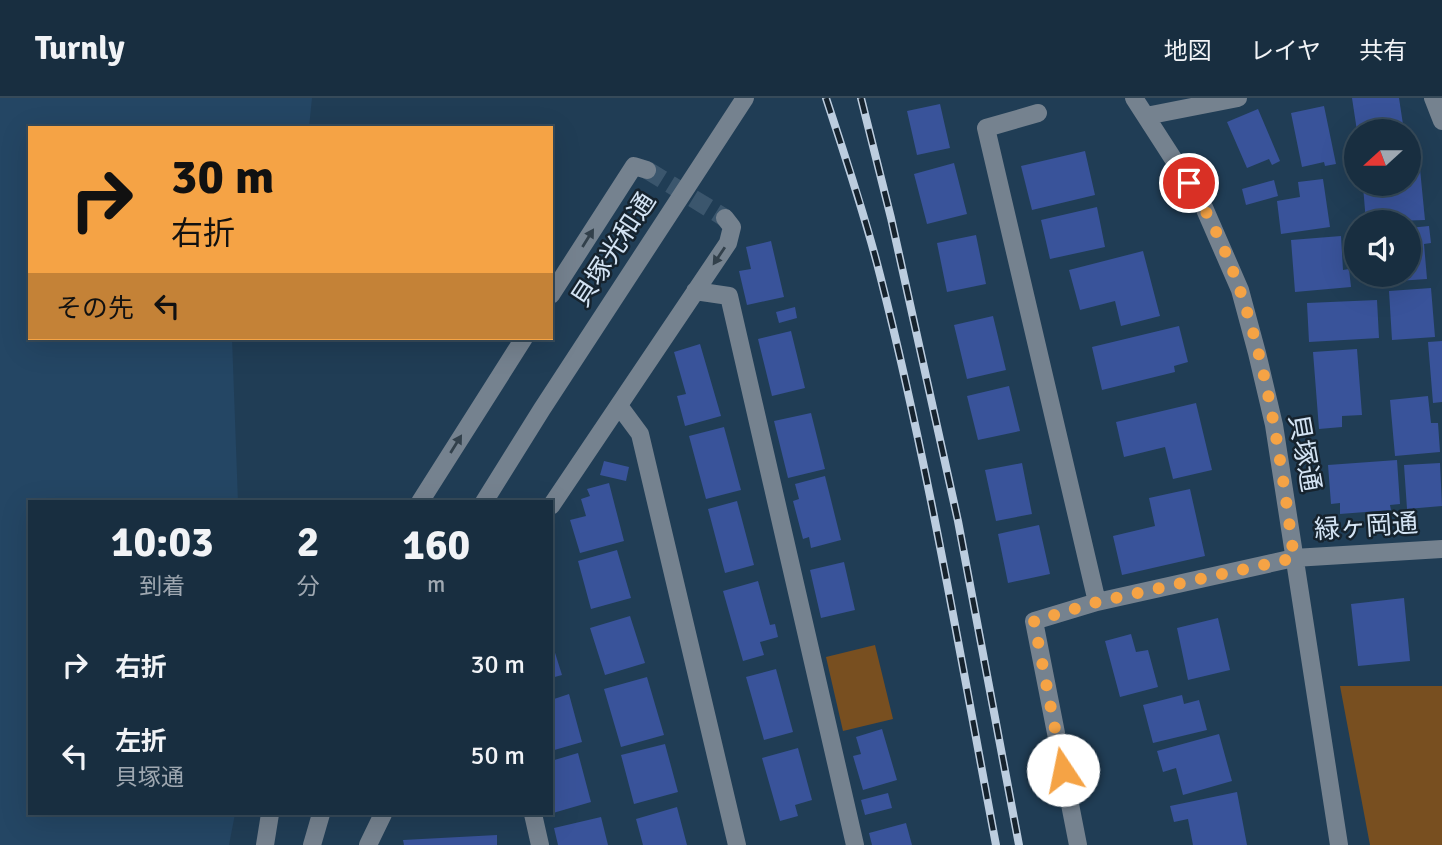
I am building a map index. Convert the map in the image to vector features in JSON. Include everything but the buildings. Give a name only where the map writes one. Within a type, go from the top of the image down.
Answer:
[{"type":"street","name":"貝塚光和通","points":[[485,500],[745,98]]},
{"type":"street","name":"貝塚通","points":[[1135,98],[1203,205],[1240,290],[1258,353],[1274,425],[1339,845]]},
{"type":"street","points":[[1146,116],[1238,98]]},
{"type":"street","points":[[1433,98],[1442,121]]},
{"type":"street","points":[[1038,113],[986,128],[1097,602]]},
{"type":"street","points":[[553,292],[634,166],[647,170]]},
{"type":"street","points":[[553,503],[728,243],[732,227],[725,218]]},
{"type":"street","points":[[695,291],[729,296],[856,845]]},
{"type":"street","points":[[421,500],[523,340]]},
{"type":"street","points":[[620,407],[640,434],[737,845]]},
{"type":"street","name":"緑ヶ岡通","points":[[1078,845],[1034,621],[1097,602],[1294,558],[1442,549]]},
{"type":"street","points":[[265,845],[270,815]]},
{"type":"street","points":[[312,845],[321,815]]},
{"type":"street","points":[[368,845],[383,815]]},
{"type":"street","points":[[533,815],[540,845]]},
{"type":"shaded area","points":[[0,98],[312,98],[309,126],[28,126],[28,340],[232,340],[238,500],[28,500],[28,815],[235,815],[229,845],[0,845]]},
{"type":"shaded area","points":[[875,645],[893,719],[843,731],[826,657]]},
{"type":"shaded area","points":[[1340,686],[1442,686],[1442,845],[1370,845]]},
{"type":"tunnel","points":[[647,170],[725,218]]},
{"type":"railway","points":[[826,98],[868,230],[897,346],[942,559],[996,845]]},
{"type":"railway","points":[[861,98],[891,218],[958,521],[1019,845]]},
{"type":"route","points":[[1063,770],[1034,621],[1097,602],[1294,558],[1274,425],[1258,353],[1240,290],[1203,205],[1189,183]]}]
